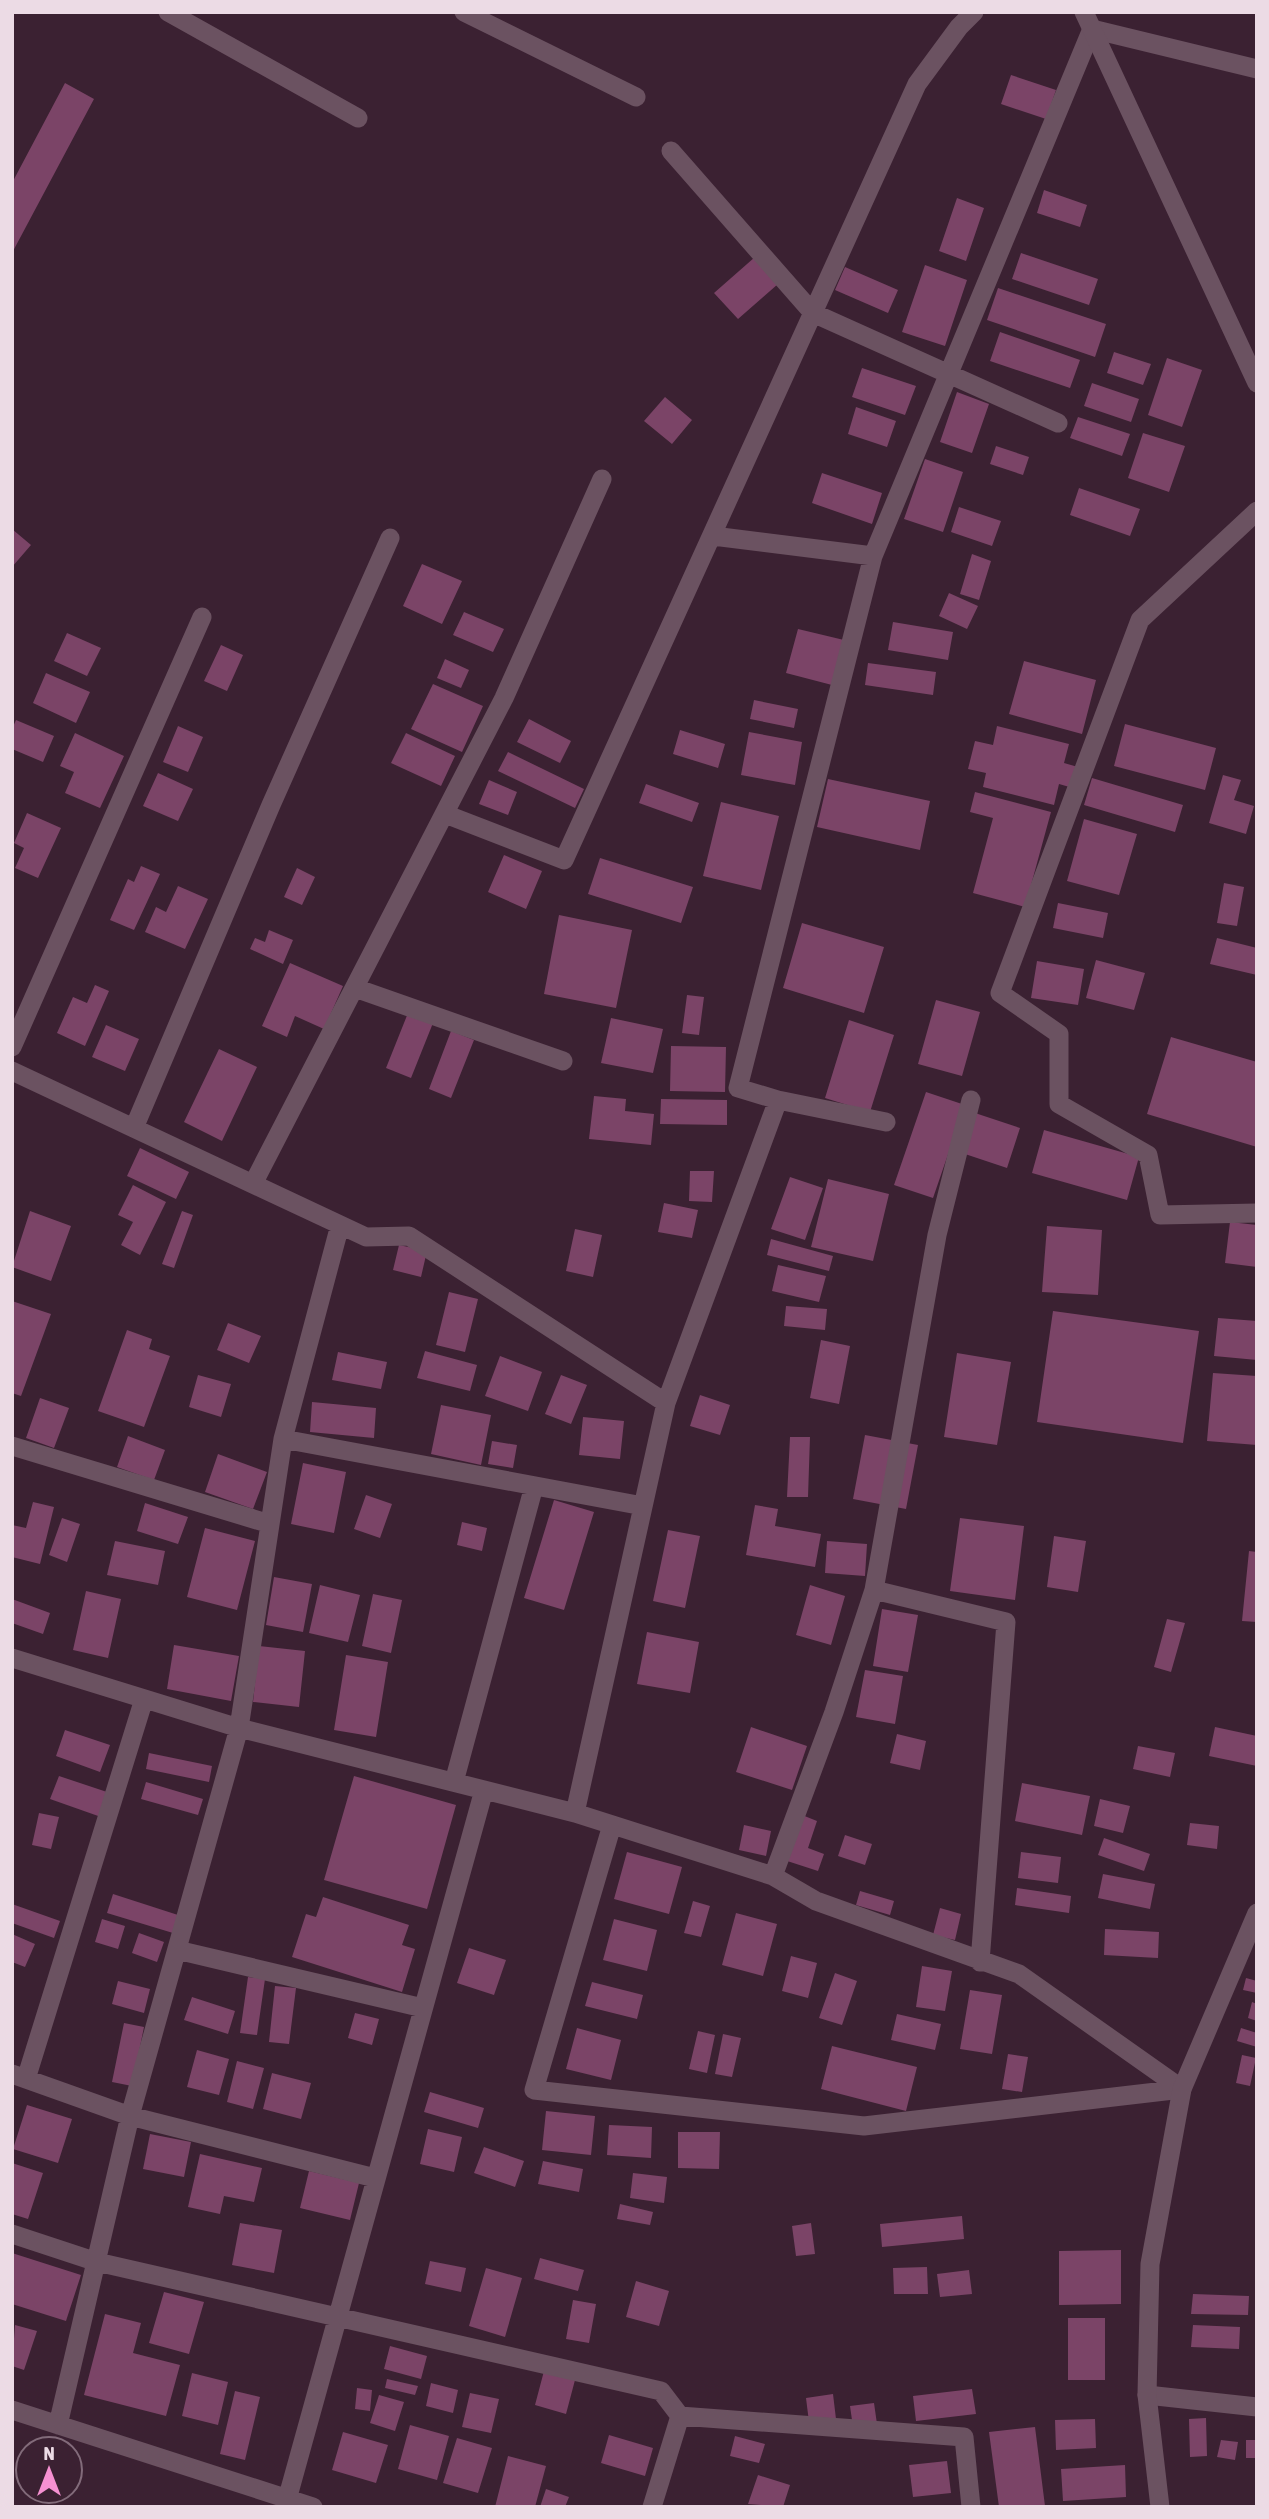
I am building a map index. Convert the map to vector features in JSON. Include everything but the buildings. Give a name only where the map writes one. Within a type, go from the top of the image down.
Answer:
[{"type":"street","points":[[168,12],[358,118]]},
{"type":"street","points":[[464,12],[636,97]]},
{"type":"street","points":[[444,814],[564,860],[917,84],[959,27],[974,12]]},
{"type":"street","points":[[1088,21],[1257,69]]},
{"type":"street","points":[[886,1122],[778,1100],[738,1088],[873,556],[949,374],[1088,21]]},
{"type":"street","points":[[1088,21],[1257,383]]},
{"type":"street","points":[[671,151],[813,313],[1058,422]]},
{"type":"street","points":[[253,1184],[503,698],[602,479]]},
{"type":"street","points":[[1257,511],[1140,620],[1000,993],[1059,1034],[1059,1104],[1148,1155],[1160,1215],[1257,1213]]},
{"type":"street","points":[[713,536],[873,556]]},
{"type":"street","points":[[134,1128],[271,805],[390,538]]},
{"type":"street","points":[[12,1047],[202,617]]},
{"type":"street","points":[[355,988],[563,1061]]},
{"type":"street","points":[[12,1071],[366,1237],[408,1236],[666,1403]]},
{"type":"street","points":[[575,1813],[666,1403],[778,1100]]},
{"type":"street","points":[[772,1876],[834,1712],[874,1590],[937,1235],[971,1100]]},
{"type":"street","points":[[58,2425],[130,2116],[239,1728],[283,1439],[340,1225]]},
{"type":"street","points":[[283,1439],[643,1506]]},
{"type":"street","points":[[12,1446],[270,1524]]},
{"type":"street","points":[[454,1782],[534,1486]]},
{"type":"street","points":[[874,1590],[1006,1622],[980,1962]]},
{"type":"street","points":[[12,1658],[239,1728],[575,1813],[772,1876],[816,1901],[980,1962],[1019,1973],[1182,2089]]},
{"type":"street","points":[[144,1699],[19,2076],[130,2116],[375,2178]]},
{"type":"street","points":[[286,2503],[484,1790]]},
{"type":"street","points":[[612,1825],[534,2090],[864,2126],[1182,2089]]},
{"type":"street","points":[[1160,2507],[1147,2395],[1150,2264],[1182,2089],[1252,1933],[1257,1913]]},
{"type":"street","points":[[177,1950],[423,2008]]},
{"type":"street","points":[[12,2234],[97,2262],[662,2391],[680,2416]]},
{"type":"street","points":[[1147,2395],[1257,2407]]},
{"type":"street","points":[[12,2410],[286,2503],[313,2507]]},
{"type":"street","points":[[652,2507],[680,2416]]},
{"type":"street","points":[[680,2416],[964,2437],[971,2507]]}]
